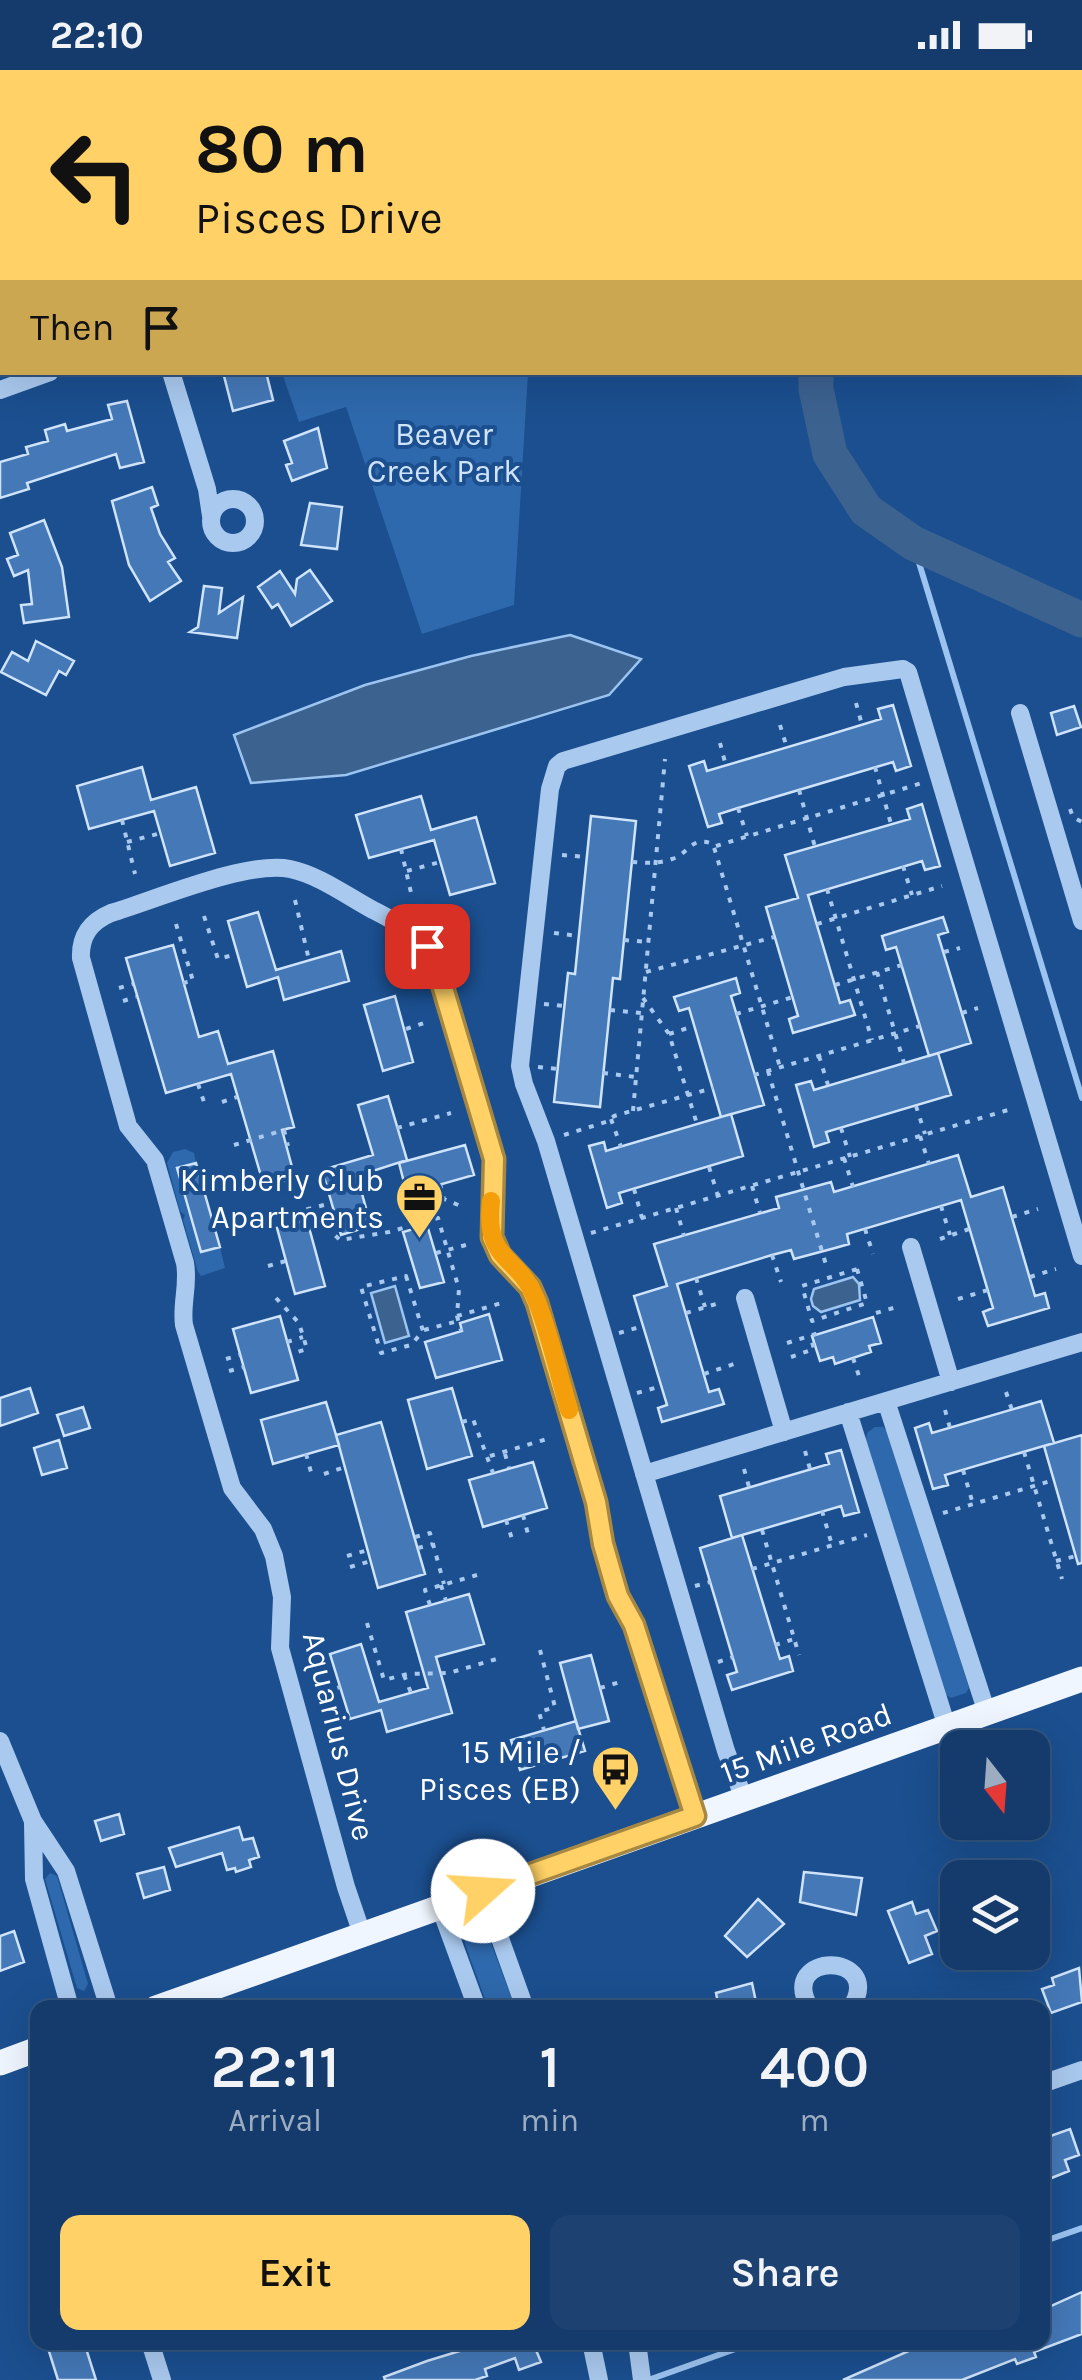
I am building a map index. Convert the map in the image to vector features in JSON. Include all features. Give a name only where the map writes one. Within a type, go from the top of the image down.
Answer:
[{"type":"main road","name":"15 Mile Road","points":[[178,2000],[1082,1679]]},
{"type":"main road","points":[[0,2062],[30,2052]]},
{"type":"street","points":[[0,390],[37,375]]},
{"type":"street","points":[[172,375],[207,489],[212,530],[222,541],[237,543],[250,536],[254,514],[245,502],[207,489]]},
{"type":"street","points":[[211,516],[218,504],[232,498]]},
{"type":"street","points":[[744,1799],[546,1141],[520,1071],[550,788],[557,766],[844,677],[903,668],[908,672],[1082,1256]]},
{"type":"street","points":[[1020,713],[1082,921]]},
{"type":"street","name":"Aquarius Drive","points":[[362,1934],[280,1648],[282,1597],[274,1556],[262,1530],[232,1488],[184,1324],[186,1264],[155,1160],[128,1126],[81,958],[86,932],[111,913],[246,871],[276,867],[305,874],[409,928],[427,946],[494,1159],[492,1237],[500,1255],[530,1287],[537,1303],[596,1502],[618,1596],[634,1625],[695,1816]]},
{"type":"street","points":[[911,1247],[951,1382]]},
{"type":"street","points":[[745,1298],[784,1432]]},
{"type":"street","points":[[644,1474],[1082,1342]]},
{"type":"street","points":[[886,1401],[987,1713]]},
{"type":"street","points":[[848,1412],[947,1727]]},
{"type":"street","points":[[0,1740],[33,1822],[66,1870],[107,2000]]},
{"type":"street","points":[[33,1822],[34,1879],[68,2000]]},
{"type":"street","points":[[483,1891],[522,2000]]},
{"type":"street","points":[[440,1906],[473,2000]]},
{"type":"street","points":[[806,2000],[806,1978],[829,1963],[845,1967],[856,1980],[855,2000]]},
{"type":"street","points":[[1050,2081],[1082,2070]]},
{"type":"street","points":[[153,2350],[162,2380]]},
{"type":"street","points":[[593,2350],[599,2380]]},
{"type":"street","points":[[637,2350],[642,2380]]},
{"type":"path","points":[[856,703],[862,725]]},
{"type":"path","points":[[780,726],[787,748]]},
{"type":"path","points":[[720,743],[726,766]]},
{"type":"path","points":[[633,1110],[665,759]]},
{"type":"path","points":[[875,767],[891,824]]},
{"type":"path","points":[[714,846],[932,780]]},
{"type":"path","points":[[798,790],[815,847]]},
{"type":"path","points":[[738,808],[747,836]]},
{"type":"path","points":[[1070,810],[1082,822]]},
{"type":"path","points":[[122,820],[136,874]]},
{"type":"path","points":[[128,842],[161,833]]},
{"type":"path","points":[[632,862],[656,863],[678,858],[685,848],[698,841],[714,846],[780,1067]]},
{"type":"path","points":[[401,849],[412,896]]},
{"type":"path","points":[[553,854],[587,857]]},
{"type":"path","points":[[407,871],[440,862]]},
{"type":"path","points":[[903,866],[912,895]]},
{"type":"path","points":[[817,924],[942,886]]},
{"type":"path","points":[[827,889],[872,1040]]},
{"type":"path","points":[[295,900],[308,960]]},
{"type":"path","points":[[204,916],[218,960],[238,954]]},
{"type":"path","points":[[176,924],[193,980],[184,983]]},
{"type":"path","points":[[544,932],[579,936]]},
{"type":"path","points":[[646,972],[774,936]]},
{"type":"path","points":[[624,940],[648,942]]},
{"type":"path","points":[[944,952],[960,948]]},
{"type":"path","points":[[835,985],[902,965]]},
{"type":"path","points":[[180,971],[189,968]]},
{"type":"path","points":[[877,972],[904,1063]]},
{"type":"path","points":[[119,988],[133,984]]},
{"type":"path","points":[[123,1000],[136,997]]},
{"type":"path","points":[[736,1014],[792,997]]},
{"type":"path","points":[[643,998],[669,1034],[698,1124]]},
{"type":"path","points":[[538,1004],[564,1006]]},
{"type":"path","points":[[962,1014],[978,1008]]},
{"type":"path","points":[[610,1010],[642,1014]]},
{"type":"path","points":[[405,1029],[424,1024]]},
{"type":"path","points":[[669,1034],[694,1026]]},
{"type":"path","points":[[754,1075],[920,1026]]},
{"type":"path","points":[[819,1056],[828,1086]]},
{"type":"path","points":[[532,1067],[558,1069]]},
{"type":"path","points":[[768,1071],[826,1268]]},
{"type":"path","points":[[603,1074],[636,1076]]},
{"type":"path","points":[[198,1084],[204,1102]]},
{"type":"path","points":[[554,1138],[712,1088]]},
{"type":"path","points":[[222,1102],[237,1097]]},
{"type":"path","points":[[916,1106],[928,1164]]},
{"type":"path","points":[[584,1236],[1008,1110]]},
{"type":"path","points":[[397,1128],[451,1114]]},
{"type":"path","points":[[611,1119],[622,1147]]},
{"type":"path","points":[[841,1128],[853,1186]]},
{"type":"path","points":[[234,1145],[284,1130],[288,1146]]},
{"type":"path","points":[[709,1166],[718,1196]]},
{"type":"path","points":[[440,1184],[444,1199],[462,1207]]},
{"type":"path","points":[[752,1186],[760,1213]]},
{"type":"path","points":[[634,1189],[642,1218]]},
{"type":"path","points":[[256,1222],[332,1203]]},
{"type":"path","points":[[941,1206],[950,1235]]},
{"type":"path","points":[[676,1208],[684,1236]]},
{"type":"path","points":[[307,1209],[342,1240],[438,1218],[460,1293],[461,1331]]},
{"type":"path","points":[[1012,1216],[1038,1209]]},
{"type":"path","points":[[865,1229],[873,1254]]},
{"type":"path","points":[[940,1238],[970,1230]]},
{"type":"path","points":[[436,1254],[466,1245]]},
{"type":"path","points":[[772,1255],[780,1282]]},
{"type":"path","points":[[268,1266],[286,1261]]},
{"type":"path","points":[[857,1269],[868,1303],[818,1319],[812,1321],[802,1286],[857,1269]]},
{"type":"path","points":[[1030,1277],[1056,1269]]},
{"type":"path","points":[[422,1331],[406,1276],[361,1287],[381,1354],[411,1345],[422,1331],[505,1302]]},
{"type":"path","points":[[408,1280],[417,1277]]},
{"type":"path","points":[[696,1278],[705,1307]]},
{"type":"path","points":[[958,1299],[988,1290]]},
{"type":"path","points":[[276,1298],[300,1323],[304,1337],[307,1349],[291,1354]]},
{"type":"path","points":[[686,1313],[716,1304]]},
{"type":"path","points":[[876,1314],[900,1306]]},
{"type":"path","points":[[787,1342],[823,1332],[818,1319]]},
{"type":"path","points":[[614,1334],[643,1326]]},
{"type":"path","points":[[791,1356],[814,1350],[810,1336]]},
{"type":"path","points":[[288,1342],[304,1337]]},
{"type":"path","points":[[226,1359],[240,1355]]},
{"type":"path","points":[[853,1358],[859,1376]]},
{"type":"path","points":[[704,1374],[734,1364]]},
{"type":"path","points":[[229,1371],[244,1367]]},
{"type":"path","points":[[633,1394],[662,1386]]},
{"type":"path","points":[[1006,1392],[1012,1410]]},
{"type":"path","points":[[945,1410],[950,1428]]},
{"type":"path","points":[[462,1422],[473,1419],[493,1473]]},
{"type":"path","points":[[488,1457],[548,1439]]},
{"type":"path","points":[[805,1451],[810,1469]]},
{"type":"path","points":[[504,1452],[509,1468]]},
{"type":"path","points":[[1024,1452],[1062,1579]]},
{"type":"path","points":[[306,1454],[311,1472]]},
{"type":"path","points":[[324,1474],[345,1467]]},
{"type":"path","points":[[744,1469],[749,1487]]},
{"type":"path","points":[[963,1470],[973,1504]]},
{"type":"path","points":[[933,1516],[1054,1480]]},
{"type":"path","points":[[822,1512],[832,1545]]},
{"type":"path","points":[[523,1516],[528,1534]]},
{"type":"path","points":[[506,1520],[512,1539]]},
{"type":"path","points":[[762,1530],[799,1655]]},
{"type":"path","points":[[415,1537],[430,1533],[446,1601]]},
{"type":"path","points":[[752,1569],[872,1533]]},
{"type":"path","points":[[418,1548],[432,1544]]},
{"type":"path","points":[[347,1556],[368,1550]]},
{"type":"path","points":[[1056,1562],[1076,1556]]},
{"type":"path","points":[[350,1566],[371,1561]]},
{"type":"path","points":[[430,1605],[426,1590],[476,1575]]},
{"type":"path","points":[[691,1588],[710,1582]]},
{"type":"path","points":[[366,1623],[384,1680],[404,1674],[449,1673],[500,1658]]},
{"type":"path","points":[[775,1645],[794,1639]]},
{"type":"path","points":[[540,1650],[555,1707],[539,1712],[544,1730]]},
{"type":"path","points":[[712,1663],[733,1657]]},
{"type":"path","points":[[404,1674],[411,1693]]},
{"type":"path","points":[[600,1688],[620,1682]]},
{"type":"path","points":[[325,1692],[340,1687]]},
{"type":"green space","name":"Beaver Creek Park","points":[[283,375],[528,375],[514,605],[422,634],[346,407],[299,422]]},
{"type":"green space","points":[[185,1149],[194,1153],[196,1163],[178,1168],[201,1252],[220,1247],[225,1268],[201,1276],[167,1163],[173,1152]]},
{"type":"green space","points":[[875,1427],[883,1427],[889,1433],[969,1688],[951,1698],[946,1695],[865,1440]]},
{"type":"green space","points":[[50,1873],[57,1876],[88,1984],[84,1991],[77,1988],[45,1879]]},
{"type":"green space","points":[[472,1925],[486,1930],[512,2000],[485,2000],[464,1933]]},
{"type":"shaded area","points":[[570,635],[641,659],[609,695],[346,775],[251,783],[234,735],[365,685],[471,656]]},
{"type":"shaded area","points":[[853,1277],[859,1284],[860,1300],[821,1312],[813,1306],[814,1289]]},
{"type":"shaded area","points":[[395,1286],[409,1336],[385,1343],[371,1293]]},
{"type":"building","points":[[267,375],[273,400],[233,411],[224,376]]},
{"type":"building","points":[[127,401],[144,462],[120,468],[116,454],[27,483],[29,489],[0,498],[0,462],[28,454],[26,447],[48,441],[45,430],[65,424],[67,431],[112,419],[108,405]]},
{"type":"building","points":[[318,428],[327,468],[292,481],[286,465],[292,463],[284,441]]},
{"type":"building","points":[[152,487],[158,505],[151,508],[160,534],[175,558],[168,562],[181,581],[150,601],[129,565],[112,501]]},
{"type":"building","points":[[310,503],[342,507],[337,549],[301,545]]},
{"type":"building","points":[[44,520],[62,567],[69,617],[24,623],[21,605],[32,604],[28,570],[14,576],[7,559],[18,555],[10,533]]},
{"type":"building","points":[[310,570],[332,601],[291,626],[278,604],[272,608],[258,587],[280,571],[295,594],[297,579]]},
{"type":"building","points":[[204,586],[222,588],[219,613],[243,597],[237,638],[190,632],[198,627]]},
{"type":"building","points":[[36,641],[74,661],[66,675],[59,671],[46,695],[1,672],[12,652],[28,661]]},
{"type":"building","points":[[893,705],[911,766],[896,771],[893,762],[738,808],[719,814],[722,823],[708,827],[689,766],[704,761],[707,771],[825,736],[881,719],[878,709]]},
{"type":"building","points":[[1074,706],[1081,727],[1057,735],[1051,713]]},
{"type":"building","points":[[142,767],[151,800],[196,787],[215,853],[170,866],[154,811],[89,829],[77,786]]},
{"type":"building","points":[[421,796],[431,830],[476,817],[495,883],[450,895],[434,840],[369,858],[356,815]]},
{"type":"building","points":[[922,804],[940,866],[925,870],[922,861],[808,895],[840,1003],[850,1000],[855,1015],[793,1033],[789,1019],[798,1016],[766,907],[798,898],[785,855],[910,819],[907,809]]},
{"type":"building","points":[[591,816],[636,821],[620,979],[613,978],[600,1107],[554,1102],[568,973],[575,974]]},
{"type":"building","points":[[258,912],[276,970],[341,951],[349,981],[284,1000],[278,977],[247,987],[228,921]]},
{"type":"building","points":[[943,917],[948,932],[938,935],[971,1043],[929,1056],[896,947],[886,950],[882,936]]},
{"type":"building","points":[[173,945],[199,1037],[218,1031],[228,1064],[273,1051],[294,1127],[282,1130],[295,1178],[264,1186],[231,1074],[166,1093],[126,958]]},
{"type":"building","points":[[736,978],[740,993],[731,996],[764,1105],[721,1117],[689,1008],[679,1011],[674,997]]},
{"type":"building","points":[[395,996],[413,1062],[383,1071],[364,1005]]},
{"type":"building","points":[[938,1053],[951,1095],[826,1132],[829,1142],[814,1147],[796,1085],[811,1081],[814,1090]]},
{"type":"building","points":[[388,1096],[407,1160],[357,1176],[371,1226],[341,1235],[322,1170],[373,1155],[358,1105]]},
{"type":"building","points":[[731,1114],[743,1156],[619,1193],[622,1203],[607,1208],[589,1146],[604,1142],[606,1151]]},
{"type":"building","points":[[465,1145],[474,1175],[407,1194],[399,1163]]},
{"type":"building","points":[[958,1155],[971,1197],[1003,1187],[1035,1296],[1045,1293],[1049,1308],[988,1326],[983,1312],[993,1308],[961,1200],[847,1234],[849,1244],[794,1259],[791,1250],[772,1255],[677,1284],[709,1392],[719,1389],[724,1404],[662,1422],[658,1408],[667,1405],[634,1296],[667,1286],[654,1244],[779,1208],[776,1197],[831,1182],[834,1192]]},
{"type":"building","points":[[196,1163],[220,1247],[201,1252],[177,1168]]},
{"type":"building","points":[[307,1220],[325,1286],[295,1294],[277,1228]]},
{"type":"building","points":[[427,1225],[444,1282],[420,1288],[403,1232]]},
{"type":"building","points":[[489,1314],[502,1360],[436,1378],[425,1342],[462,1331],[460,1323]]},
{"type":"building","points":[[280,1316],[298,1380],[251,1393],[233,1329]]},
{"type":"building","points":[[873,1317],[881,1343],[869,1346],[871,1352],[835,1364],[833,1357],[820,1361],[812,1336]]},
{"type":"building","points":[[30,1388],[38,1413],[0,1426],[0,1398]]},
{"type":"building","points":[[452,1388],[472,1456],[427,1469],[408,1400]]},
{"type":"building","points":[[1041,1401],[1054,1443],[945,1475],[948,1485],[933,1489],[915,1428],[929,1423],[932,1433]]},
{"type":"building","points":[[326,1402],[339,1445],[273,1464],[261,1420]]},
{"type":"building","points":[[83,1407],[90,1428],[64,1436],[57,1415]]},
{"type":"building","points":[[381,1422],[425,1574],[378,1588],[336,1435]]},
{"type":"building","points":[[1082,1435],[1082,1563],[1078,1564],[1044,1446]]},
{"type":"building","points":[[59,1440],[67,1468],[42,1475],[34,1448]]},
{"type":"building","points":[[841,1450],[859,1512],[844,1516],[841,1506],[732,1538],[720,1496],[829,1464],[826,1454]]},
{"type":"building","points":[[533,1462],[547,1508],[483,1527],[469,1480]]},
{"type":"building","points":[[742,1535],[780,1659],[789,1656],[793,1671],[732,1690],[727,1675],[737,1672],[700,1548]]},
{"type":"building","points":[[469,1594],[484,1644],[436,1657],[452,1713],[387,1732],[381,1710],[350,1719],[330,1654],[361,1644],[379,1702],[428,1688],[406,1612]]},
{"type":"building","points":[[591,1655],[609,1721],[578,1729],[560,1663]]},
{"type":"building","points":[[576,1721],[585,1751],[520,1770],[511,1740]]},
{"type":"building","points":[[119,1814],[124,1834],[101,1841],[95,1821]]},
{"type":"building","points":[[239,1827],[243,1840],[253,1838],[259,1857],[249,1860],[251,1867],[236,1872],[235,1868],[227,1870],[222,1853],[176,1867],[169,1848]]},
{"type":"building","points":[[164,1867],[170,1890],[144,1898],[137,1874]]},
{"type":"building","points":[[804,1872],[862,1878],[856,1915],[800,1902]]},
{"type":"building","points":[[758,1899],[784,1924],[747,1957],[725,1936]]},
{"type":"building","points":[[912,1902],[916,1914],[928,1910],[937,1931],[925,1936],[932,1954],[909,1963],[888,1911]]},
{"type":"building","points":[[14,1931],[24,1962],[0,1971],[0,1936]]},
{"type":"building","points":[[1079,1968],[1082,2002],[1051,2013],[1050,2000],[1046,2000],[1042,1989],[1054,1985],[1052,1978]]},
{"type":"building","points":[[752,1983],[756,2000],[717,2000],[716,1993]]},
{"type":"building","points":[[1070,2129],[1079,2155],[1065,2160],[1069,2171],[1050,2179],[1050,2136]]},
{"type":"building","points":[[1082,2292],[1082,2334],[1050,2346],[1050,2306]]},
{"type":"building","points":[[49,2350],[87,2350],[96,2380],[58,2380]]},
{"type":"building","points":[[463,2350],[536,2350],[541,2362],[519,2370],[515,2358],[485,2369],[487,2376],[475,2380],[385,2380],[384,2377]]},
{"type":"building","points":[[911,2350],[1039,2350],[1034,2352],[1036,2357],[1017,2364],[1015,2359],[962,2380],[843,2380]]},
{"type":"waterway","points":[[816,375],[830,454],[866,510],[913,543],[1082,620]]},
{"type":"waterway","points":[[913,543],[1082,1098]]},
{"type":"waterway","points":[[1050,2239],[1082,2228]]},
{"type":"waterway","points":[[651,2379],[733,2350]]},
{"type":"slow traffic","points":[[491,1201],[494,1246],[534,1294],[569,1410]]},
{"type":"place","name":"Kimberly Club Apartments","points":[[419,1240]]},
{"type":"place","name":"15 Mile / Pisces (EB)","points":[[616,1812]]},
{"type":"route","points":[[427,946],[494,1159],[490,1223],[494,1246],[530,1287],[537,1303],[600,1513],[601,1536],[618,1596],[634,1625],[695,1816],[483,1891]]}]
